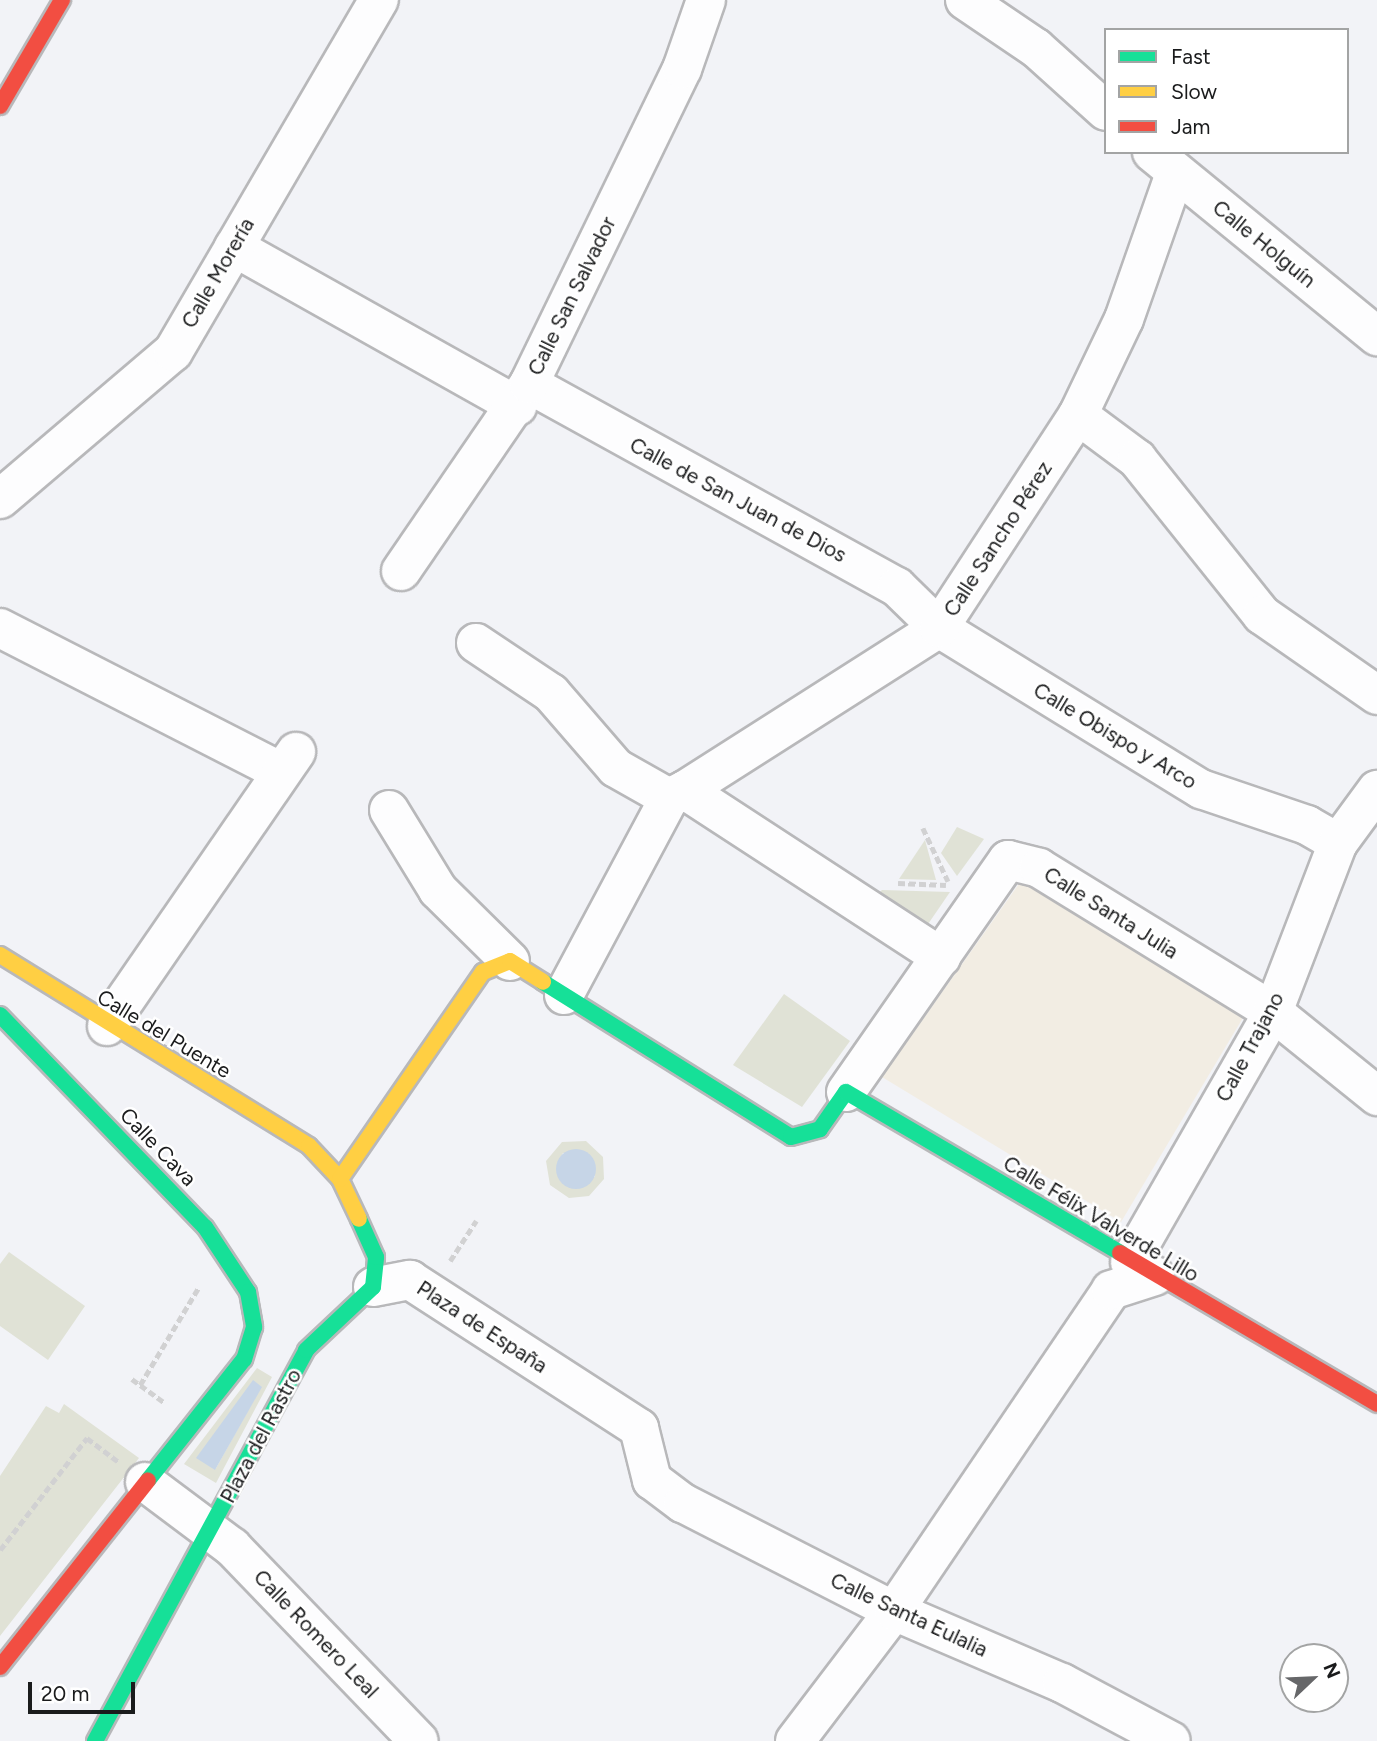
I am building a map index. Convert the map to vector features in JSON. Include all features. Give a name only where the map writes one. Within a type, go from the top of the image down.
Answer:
[{"type":"main road","points":[[0,106],[62,0]]},
{"type":"main road","name":"Calle del Puente","points":[[0,955],[107,1026],[309,1146],[340,1178]]},
{"type":"main road","points":[[381,1285],[376,1257],[340,1178],[483,972],[510,961],[779,1132],[791,1137],[820,1129],[846,1092]]},
{"type":"main road","name":"Calle Cava","points":[[0,1016],[205,1227],[248,1292],[254,1327],[244,1359],[138,1491]]},
{"type":"main road","name":"Calle Félix Valverde Lillo","points":[[846,1092],[1142,1269],[1377,1404]]},
{"type":"main road","name":"Plaza del Rastro","points":[[211,1530],[306,1350],[381,1285]]},
{"type":"main road","points":[[0,1667],[138,1491]]},
{"type":"main road","points":[[95,1741],[211,1530]]},
{"type":"street","name":"Calle Morería","points":[[0,499],[173,352],[379,0]]},
{"type":"street","name":"Calle San Salvador","points":[[401,571],[523,395],[682,69],[706,0]]},
{"type":"street","points":[[965,0],[1036,48],[1104,109]]},
{"type":"street","name":"Calle Holguín","points":[[1163,162],[1377,336]]},
{"type":"street","name":"Calle Sancho Pérez","points":[[677,794],[939,628],[1078,415],[1124,319],[1163,162]]},
{"type":"street","name":"Calle de San Juan de Dios","points":[[234,247],[897,587],[939,628]]},
{"type":"street","points":[[1078,415],[1137,458],[1262,615],[1377,695]]},
{"type":"street","points":[[0,628],[288,761],[107,1026]]},
{"type":"street","name":"Calle Obispo y Arco","points":[[939,628],[1201,789],[1307,825],[1338,843]]},
{"type":"street","points":[[476,643],[551,693],[616,768],[677,794],[941,957]]},
{"type":"street","name":"Calle Trajano","points":[[1142,1269],[1273,1012],[1338,843],[1377,790]]},
{"type":"street","points":[[564,995],[677,794]]},
{"type":"street","points":[[389,810],[438,890],[510,961]]},
{"type":"street","name":"Calle Santa Julia","points":[[846,1092],[1008,860],[1039,868],[1273,1012]]},
{"type":"street","points":[[1273,1012],[1377,1096]]},
{"type":"street","points":[[794,1741],[894,1611],[1111,1290],[1142,1269]]},
{"type":"street","name":"Plaza de España","points":[[381,1285],[410,1280],[639,1428],[652,1480]]},
{"type":"street","name":"Calle Santa Eulalia","points":[[652,1480],[683,1503],[894,1611],[1062,1683],[1171,1741]]},
{"type":"street","name":"Plaza del Rastro","points":[[138,1491],[211,1530]]},
{"type":"street","name":"Calle Romero Leal","points":[[211,1530],[419,1741]]},
{"type":"path","points":[[884,883],[950,885],[923,828]]},
{"type":"path","points":[[470,1231],[476,1221]]},
{"type":"path","points":[[140,1385],[207,1275]]},
{"type":"path","points":[[132,1379],[174,1409]]},
{"type":"path","points":[[0,1550],[87,1437],[138,1491]]},
{"type":"shaded area","points":[[957,827],[984,839],[957,876],[941,853]]},
{"type":"shaded area","points":[[925,840],[936,880],[899,879]]},
{"type":"shaded area","points":[[1026,874],[1247,1011],[1121,1222],[882,1077]]},
{"type":"shaded area","points":[[882,890],[950,892],[924,930],[875,896]]},
{"type":"shaded area","points":[[784,994],[850,1041],[802,1107],[733,1065]]},
{"type":"shaded area","points":[[586,1141],[603,1157],[604,1179],[589,1196],[569,1198],[550,1185],[546,1161],[562,1142]],"holes":[[[563,1153],[588,1153],[595,1177],[562,1183],[557,1164]]]},
{"type":"shaded area","points":[[9,1252],[85,1306],[48,1360],[0,1326],[0,1264]]},
{"type":"shaded area","points":[[257,1368],[272,1377],[216,1483],[184,1464]],"holes":[[[253,1381],[261,1387],[215,1470]]]},
{"type":"shaded area","points":[[64,1404],[139,1458],[0,1636],[0,1476],[46,1406],[59,1413]]},
{"type":"water","points":[[576,1149],[584,1150],[590,1155],[595,1161],[595,1177],[590,1183],[584,1188],[576,1189],[568,1188],[562,1183],[557,1177],[556,1169],[557,1161],[562,1155],[568,1150]]},
{"type":"water","points":[[253,1380],[262,1387],[215,1470],[196,1458]]},
{"type":"traffic: fast","points":[[543,982],[791,1137],[820,1129],[846,1092],[1120,1253]]},
{"type":"traffic: fast","points":[[0,1015],[205,1227],[248,1292],[254,1327],[244,1359],[148,1480]]},
{"type":"traffic: fast","points":[[95,1741],[306,1350],[373,1287],[376,1257],[359,1219]]},
{"type":"traffic: slow","points":[[0,955],[309,1146],[340,1179],[359,1219]]},
{"type":"traffic: slow","points":[[340,1179],[483,972],[510,961],[543,982]]},
{"type":"traffic: jam","points":[[0,106],[62,0]]},
{"type":"traffic: jam","points":[[1120,1253],[1377,1404]]},
{"type":"traffic: jam","points":[[0,1667],[148,1480]]}]
